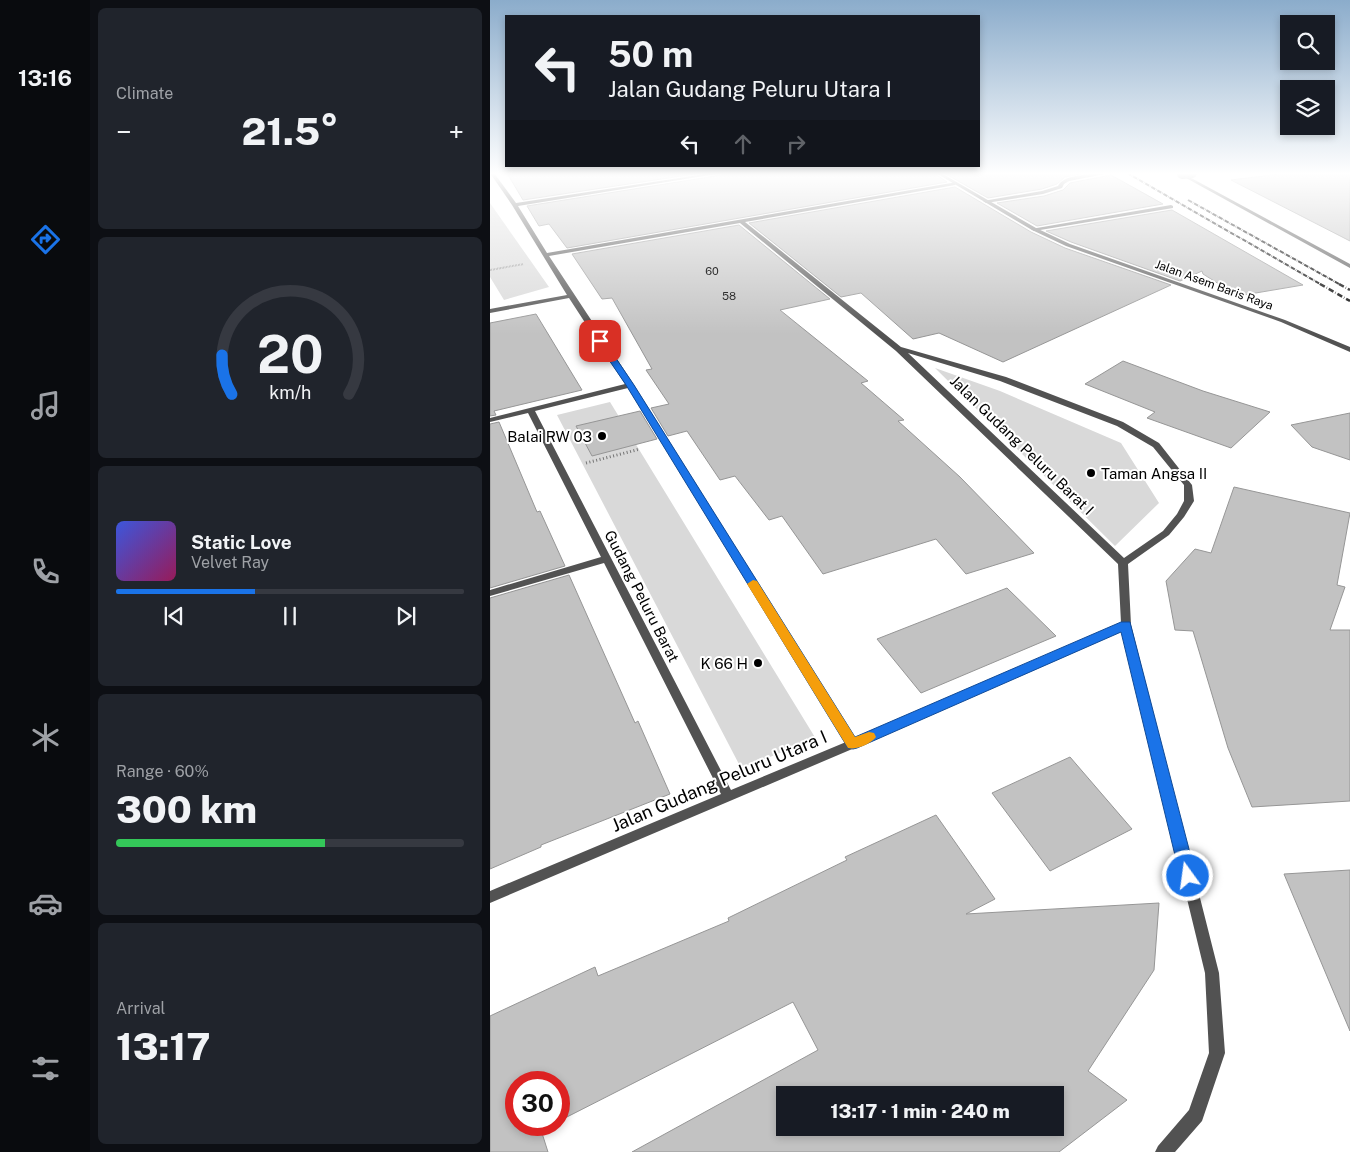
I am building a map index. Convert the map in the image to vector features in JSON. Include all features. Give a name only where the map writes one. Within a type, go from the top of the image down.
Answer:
[{"type":"street","points":[[529,227],[571,296],[630,385],[853,744]]},
{"type":"street","points":[[548,258],[711,227]]},
{"type":"street","name":"Jalan Gudang Peluru Barat I","points":[[748,227],[899,349],[1123,563],[1166,533],[1181,515],[1189,501],[1188,485],[1156,445],[1120,424],[1012,382],[899,349]]},
{"type":"street","name":"Jalan Asem Baris Raya","points":[[1030,227],[1068,244],[1283,321],[1350,350]]},
{"type":"street","points":[[1034,229],[1048,227]]},
{"type":"street","points":[[1280,227],[1349,264]]},
{"type":"street","points":[[490,311],[571,296]]},
{"type":"street","points":[[490,420],[630,385]]},
{"type":"street","name":"Gudang Peluru Barat","points":[[531,410],[728,796]]},
{"type":"street","points":[[490,594],[606,559]]},
{"type":"street","points":[[1123,563],[1126,625],[1212,973],[1217,1053],[1196,1115],[1164,1152]]},
{"type":"street","name":"Jalan Gudang Peluru Utara I","points":[[490,897],[853,744],[1126,625]]},
{"type":"path","points":[[490,270],[548,258]]},
{"type":"path","points":[[561,470],[665,442]]},
{"type":"shaded area","points":[[490,227],[507,227],[549,287],[504,300],[490,277]]},
{"type":"shaded area","name":"Taman Angsa II","points":[[935,368],[1000,391],[1121,443],[1159,503],[1115,546]]},
{"type":"shaded area","points":[[610,402],[816,739],[741,768],[557,415]]},
{"type":"building","points":[[551,227],[689,227],[567,248]]},
{"type":"building","points":[[729,227],[741,227],[830,299],[780,310],[868,381],[861,383],[904,420],[898,421],[960,477],[1034,553],[966,574],[936,539],[823,574],[782,516],[769,520],[735,476],[720,480],[687,431],[668,436],[651,408],[669,404],[646,370],[652,369],[612,298],[602,299],[572,254]]},
{"type":"building","points":[[754,227],[1022,227],[1065,248],[1171,285],[1003,362],[939,333],[913,339],[861,293],[841,297]]},
{"type":"building","points":[[1071,227],[1201,227],[1303,285],[1238,296],[1203,274],[1202,271],[1180,281],[1071,242],[1046,231]]},
{"type":"building","points":[[1322,227],[1350,227],[1350,241]]},
{"type":"building","points":[[536,314],[582,390],[494,411],[496,415],[490,416],[490,323]]},
{"type":"building","points":[[1123,361],[1203,391],[1270,412],[1231,448],[1147,418],[1155,412],[1085,384]]},
{"type":"building","points":[[640,411],[657,439],[592,456],[576,426]]},
{"type":"building","points":[[1350,413],[1350,460],[1312,447],[1291,425]]},
{"type":"building","points":[[499,422],[537,512],[540,511],[565,566],[490,588],[490,424]]},
{"type":"building","points":[[1234,487],[1350,513],[1337,585],[1345,587],[1330,630],[1350,630],[1350,801],[1252,807],[1228,748],[1193,631],[1175,630],[1166,581],[1195,549],[1211,553]]},
{"type":"building","points":[[569,575],[635,723],[638,721],[670,794],[541,845],[541,847],[490,869],[490,598]]},
{"type":"building","points":[[1007,588],[1056,636],[921,693],[877,639]]},
{"type":"building","points":[[1070,757],[1132,829],[1050,871],[992,793]]},
{"type":"building","points":[[936,815],[995,899],[966,914],[1159,903],[1154,970],[1088,1071],[1127,1100],[1059,1152],[632,1152],[818,1050],[793,1002],[570,1115],[570,1071],[505,1071],[505,1136],[543,1136],[548,1152],[490,1152],[490,1016],[595,967],[598,976],[729,921],[728,918],[847,860],[845,857]]},
{"type":"building","points":[[1350,870],[1350,1031],[1284,874]]},
{"type":"railway","points":[[1221,227],[1322,285]]},
{"type":"railway","points":[[1236,227],[1341,285]]},
{"type":"railway","points":[[1320,284],[1350,301]]},
{"type":"railway","points":[[1339,284],[1350,290]]},
{"type":"slow traffic","points":[[753,584],[853,744],[869,737]]},
{"type":"place","name":"Balai RW 03","points":[[602,436]]},
{"type":"place","name":"Taman Angsa II","points":[[1091,473]]},
{"type":"place","name":"K 66 H","points":[[758,663]]},
{"type":"route","points":[[600,341],[630,385],[853,744],[1126,625],[1188,876]]}]
